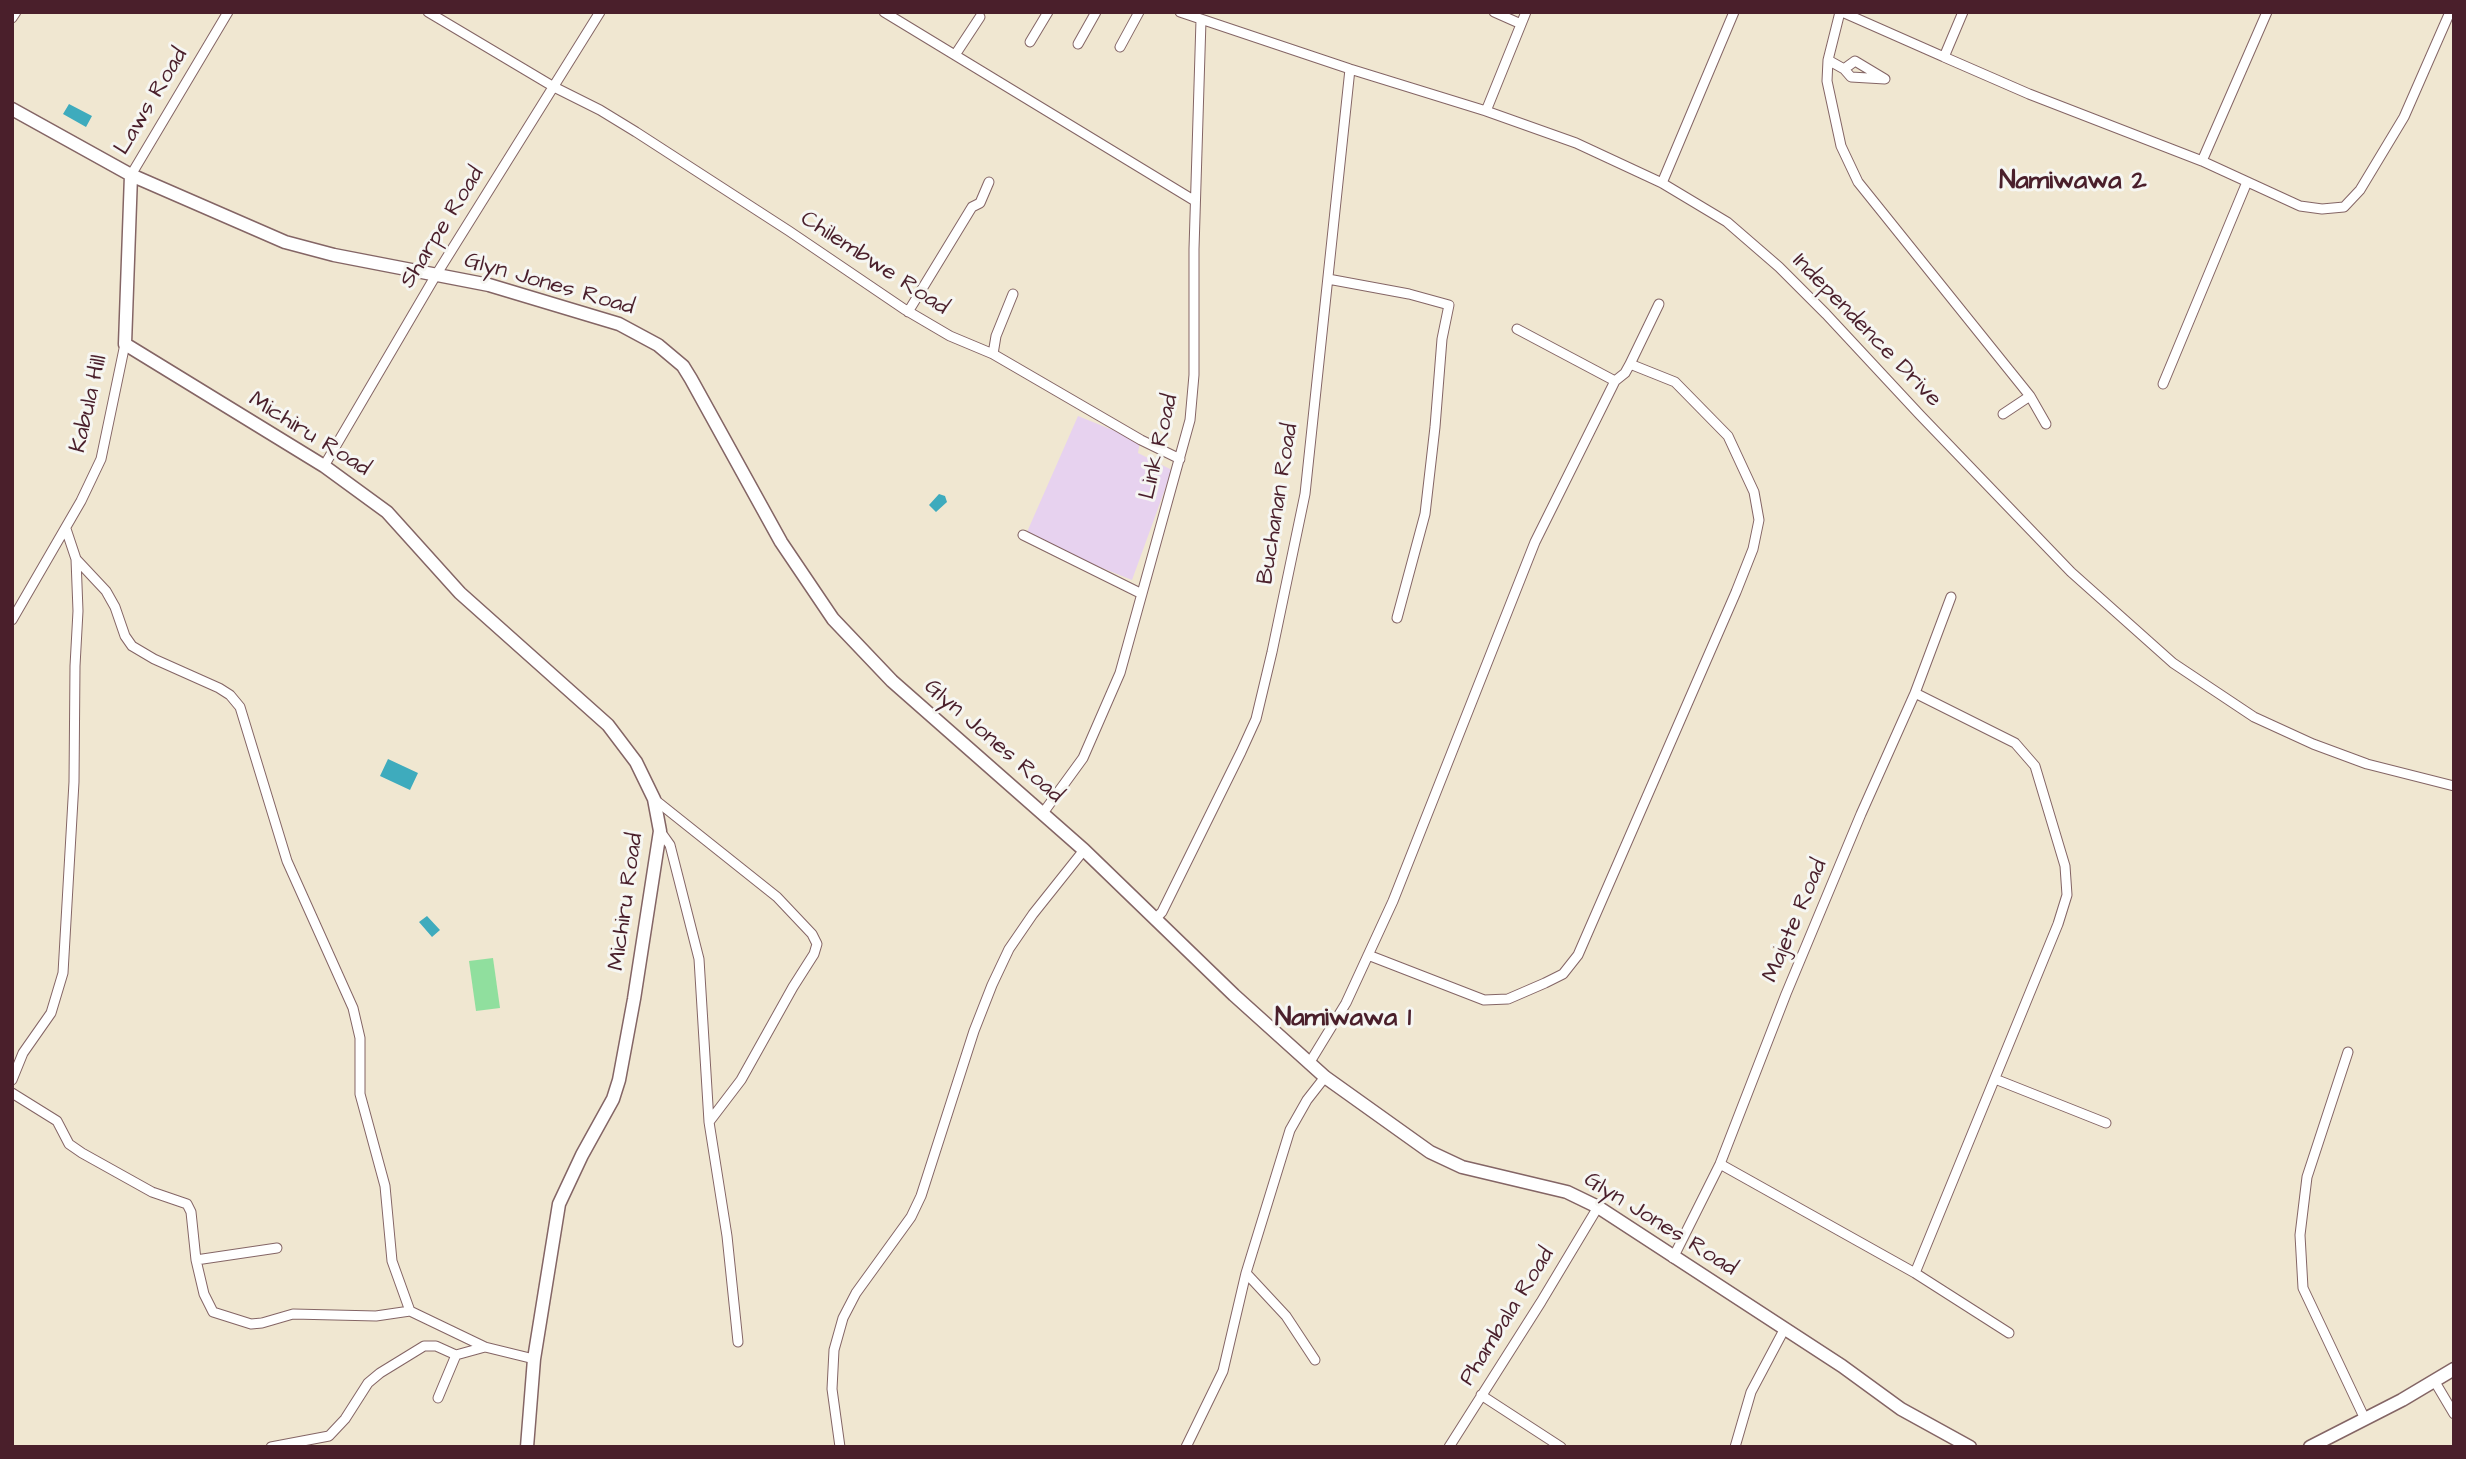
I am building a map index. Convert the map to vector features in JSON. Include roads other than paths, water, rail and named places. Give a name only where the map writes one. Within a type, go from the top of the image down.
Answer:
[{"type":"street","points":[[12,18],[16,12]]},
{"type":"street","name":"Laws Road","points":[[131,175],[228,12]]},
{"type":"street","name":"Chilembwe Road","points":[[428,12],[636,132],[908,312],[950,336],[993,354],[1141,440],[1180,459]]},
{"type":"street","name":"Sharpe Road","points":[[324,466],[436,275],[600,12]]},
{"type":"street","points":[[884,12],[1195,201]]},
{"type":"street","points":[[1030,41],[1048,12]]},
{"type":"street","points":[[1078,44],[1096,12]]},
{"type":"street","points":[[1119,47],[1139,12]]},
{"type":"street","name":"Independence Drive","points":[[1180,12],[1486,111],[1576,143],[1662,183],[1727,222],[1826,314],[2071,572],[2180,669],[2254,717],[2313,744],[2367,764],[2454,786]]},
{"type":"street","points":[[1494,12],[1521,24]]},
{"type":"street","points":[[1486,111],[1526,12]]},
{"type":"street","points":[[1662,183],[1734,12]]},
{"type":"street","points":[[2046,424],[2030,396],[1858,181],[1841,146],[1827,81],[1828,60],[1841,12],[2029,94],[2202,161],[2300,206],[2322,209],[2344,207],[2360,190],[2403,117],[2450,12]]},
{"type":"street","points":[[1944,57],[1963,12]]},
{"type":"street","points":[[2202,161],[2267,12]]},
{"type":"street","points":[[955,55],[980,17]]},
{"type":"street","name":"Link Road","points":[[1043,813],[1083,758],[1120,673],[1191,420],[1201,20]]},
{"type":"street","points":[[1828,60],[1844,69]]},
{"type":"street","name":"Buchanan Road","points":[[1155,919],[1162,912],[1192,853],[1256,719],[1272,652],[1305,494],[1350,69]]},
{"type":"street","name":"Glyn Jones Road","points":[[12,109],[131,175],[285,242],[334,255],[489,285],[619,324],[671,354],[703,399],[781,542],[833,619],[892,681],[1084,850],[1234,995],[1325,1077],[1430,1152],[1462,1167],[1567,1192],[1598,1207],[1785,1328],[1901,1409],[1970,1447]]},
{"type":"street","name":"Kabula Hill","points":[[12,620],[65,529],[101,459],[125,344],[131,175]]},
{"type":"street","points":[[908,312],[972,207],[980,203],[989,182]]},
{"type":"street","points":[[2162,384],[2247,182]]},
{"type":"street","points":[[1328,279],[1409,294],[1449,305],[1442,339],[1436,427],[1425,514],[1397,618]]},
{"type":"street","points":[[993,354],[996,336],[1013,294]]},
{"type":"street","points":[[1310,1062],[1346,1003],[1393,901],[1535,542],[1615,381],[1625,373],[1659,304]]},
{"type":"street","points":[[1517,329],[1615,381]]},
{"type":"street","name":"Michiru Road","points":[[125,344],[324,466],[387,512],[460,593],[608,726],[636,762],[654,799],[660,831],[619,1080],[613,1099],[582,1155],[559,1205],[534,1359],[527,1447]]},
{"type":"street","points":[[1368,955],[1484,1000],[1508,999],[1545,983],[1563,974],[1578,955],[1740,581],[1753,549],[1759,520],[1754,492],[1728,436],[1675,382],[1630,364]]},
{"type":"street","points":[[2003,414],[2030,396]]},
{"type":"street","points":[[12,1080],[23,1053],[51,1013],[63,972],[74,782],[75,666],[79,611],[76,559],[65,529]]},
{"type":"street","points":[[1023,535],[1142,594]]},
{"type":"street","points":[[76,559],[106,591],[132,646],[154,659],[219,688],[230,695],[240,707],[287,861],[353,1008],[360,1038],[360,1094],[385,1186],[392,1261],[411,1311]]},
{"type":"street","name":"Majete Road","points":[[1674,1258],[1720,1164],[1861,814],[1915,693],[1951,597]]},
{"type":"street","points":[[1915,693],[2015,743],[2035,765],[2066,866],[2067,895],[2058,924],[1915,1273]]},
{"type":"street","points":[[654,799],[777,897],[812,934],[817,944],[814,954],[741,1080],[709,1122]]},
{"type":"street","points":[[660,831],[670,845],[699,959],[709,1122],[727,1236],[738,1342]]},
{"type":"street","points":[[840,1447],[832,1389],[834,1350],[842,1318],[856,1293],[911,1217],[921,1196],[974,1031],[1009,950],[1033,914],[1084,850]]},
{"type":"street","points":[[2348,1052],[2307,1177],[2300,1235],[2304,1288],[2364,1418]]},
{"type":"street","points":[[1186,1447],[1223,1371],[1246,1273],[1290,1130],[1307,1100],[1325,1077]]},
{"type":"street","points":[[1995,1079],[2106,1123]]},
{"type":"street","points":[[12,1093],[57,1121],[69,1144],[82,1153],[152,1192],[187,1204],[191,1212],[196,1260],[204,1294],[213,1312],[251,1324],[293,1314],[376,1316],[411,1311],[485,1347],[534,1359]]},
{"type":"street","points":[[1720,1164],[1915,1273],[2010,1333]]},
{"type":"street","name":"Phambala Road","points":[[1449,1447],[1598,1207]]},
{"type":"street","points":[[196,1260],[277,1248]]},
{"type":"street","points":[[1246,1273],[1286,1316],[1315,1360]]},
{"type":"street","points":[[1735,1447],[1751,1392],[1785,1328]]},
{"type":"street","points":[[271,1447],[293,1445],[329,1436],[345,1419],[369,1382],[424,1346],[429,1344],[456,1355],[485,1347]]},
{"type":"street","points":[[438,1398],[456,1355]]},
{"type":"street","points":[[2310,1447],[2454,1369]]},
{"type":"street","points":[[2435,1381],[2454,1414]]},
{"type":"street","points":[[1481,1395],[1561,1447]]},
{"type":"water","points":[[69,104],[92,116],[86,127],[63,114]]},
{"type":"water","points":[[939,494],[945,496],[947,502],[936,512],[929,505]]},
{"type":"water","points":[[388,759],[418,773],[410,790],[380,776]]},
{"type":"water","points":[[427,916],[440,930],[432,937],[419,922]]},
{"type":"district","name":"Namiwawa 2","points":[[2073,183]]},
{"type":"district","name":"Namiwawa 1","points":[[1343,1020]]}]
